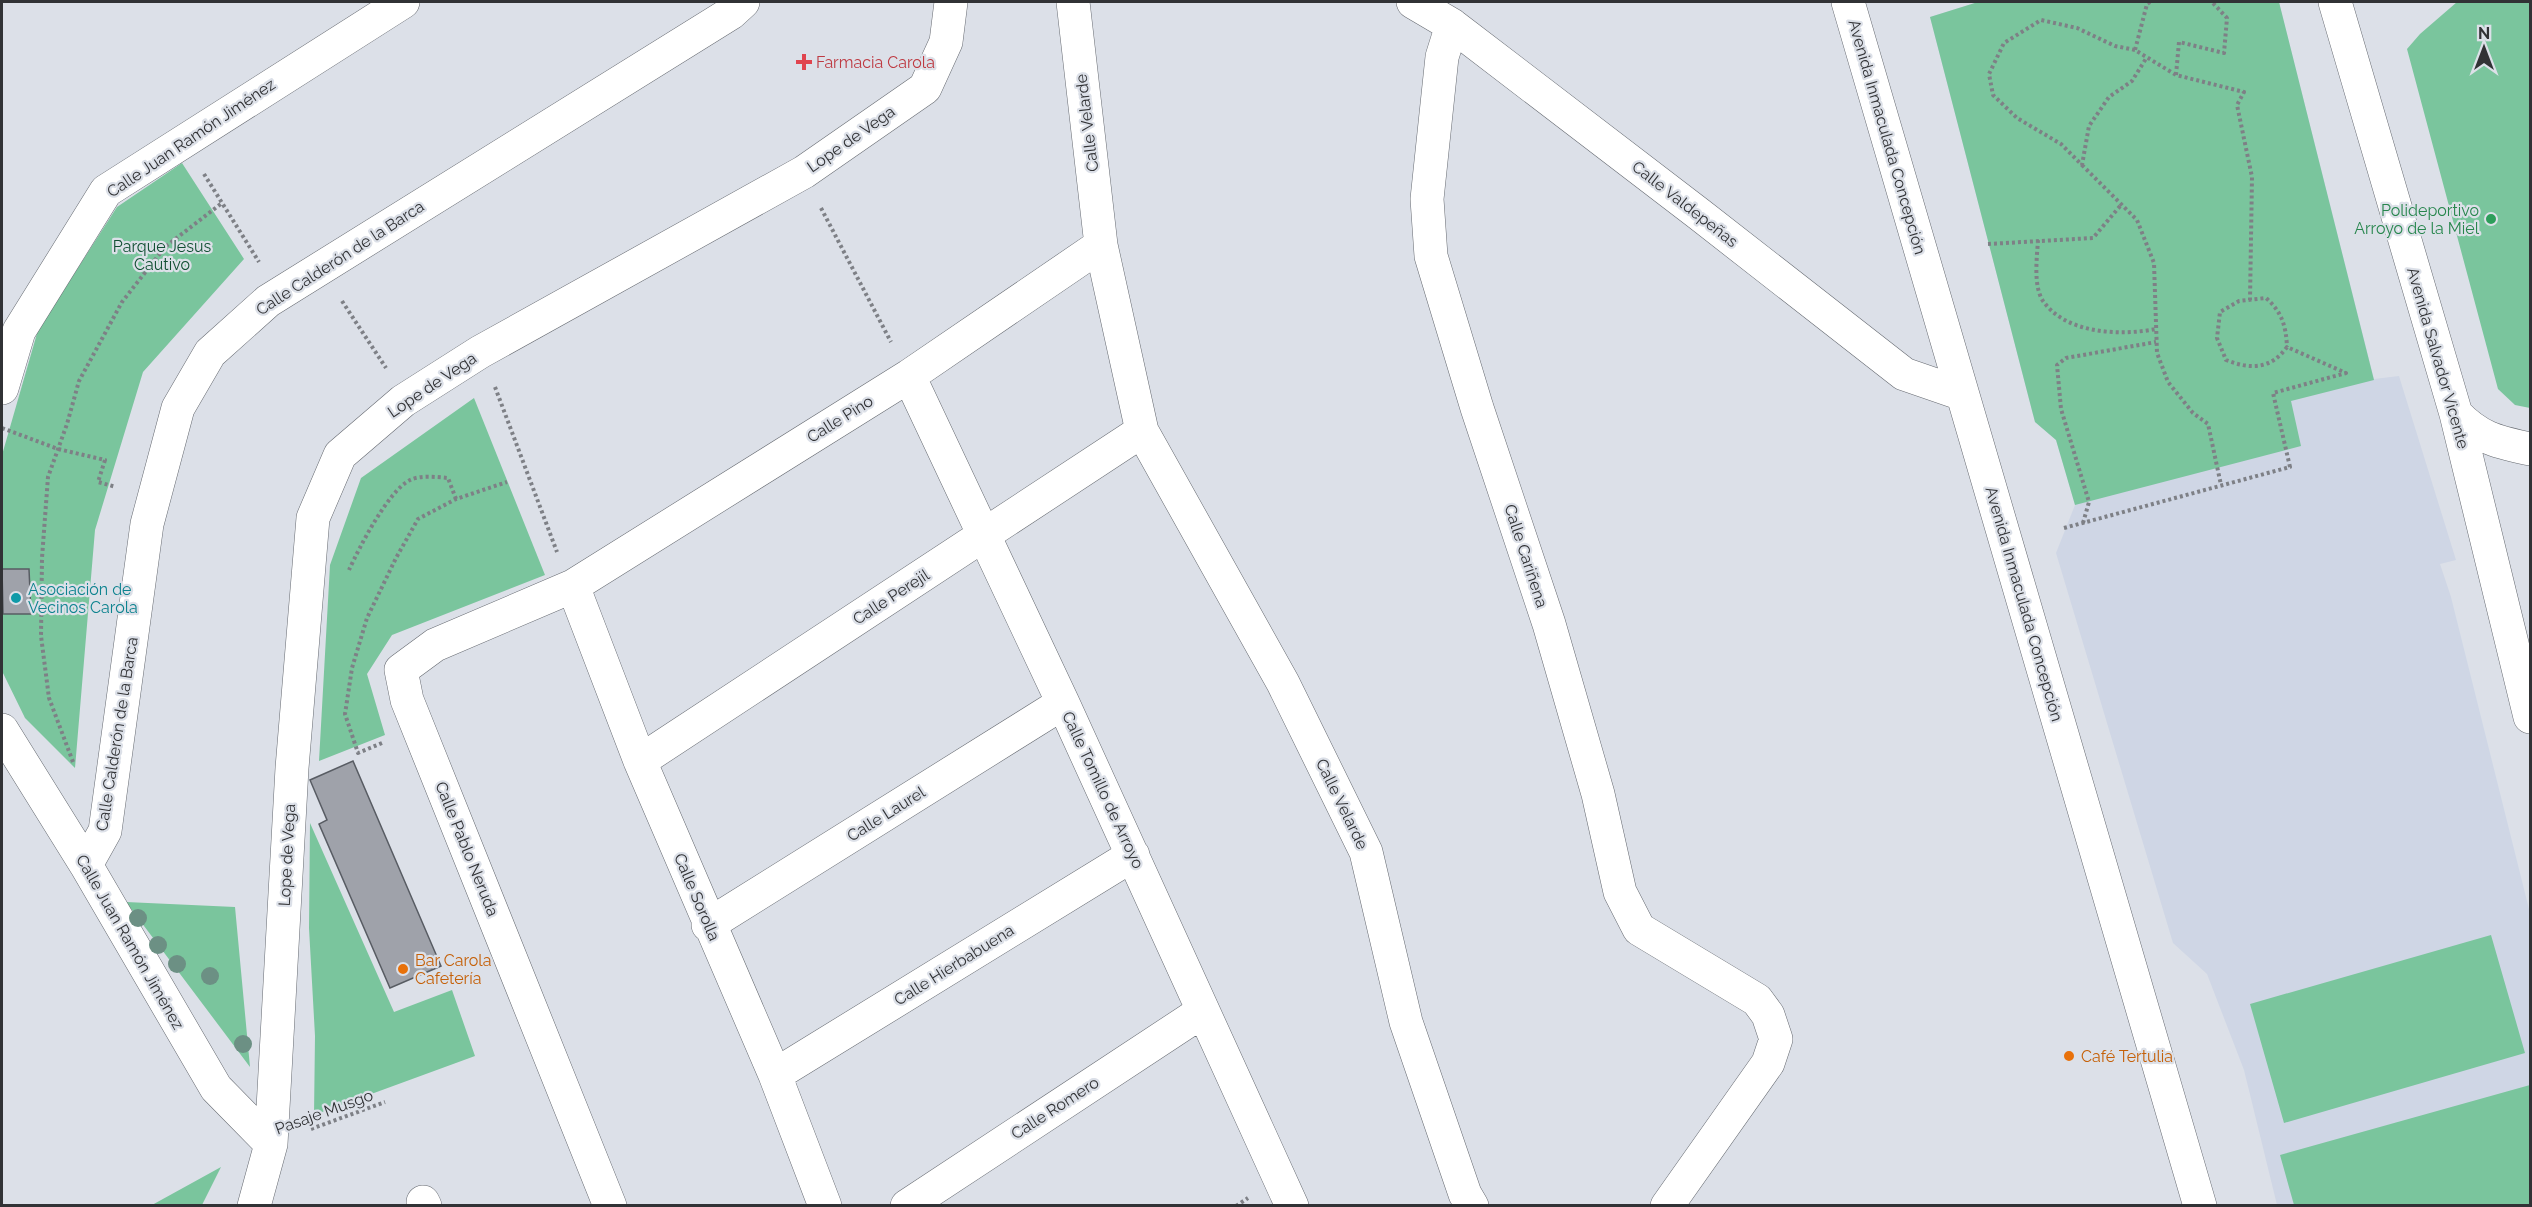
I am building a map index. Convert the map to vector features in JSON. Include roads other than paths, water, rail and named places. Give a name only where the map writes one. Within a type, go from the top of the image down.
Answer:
[{"type":"street","name":"Calle Juan Ramón Jiménez","points":[[2,388],[19,331],[106,191],[403,2]]},
{"type":"street","name":"Calle Calderón de la Barca","points":[[86,865],[105,831],[147,524],[178,408],[210,353],[268,301],[731,13],[743,2]]},
{"type":"street","name":"Lope de Vega","points":[[255,1206],[271,1144],[292,768],[313,518],[340,455],[404,401],[480,352],[804,172],[925,88],[946,42],[951,2]]},
{"type":"street","name":"Calle Velarde","points":[[1073,2],[1101,245],[1142,431],[1283,683],[1366,852],[1406,1022],[1465,1194],[1472,1206]]},
{"type":"street","name":"Calle Valdepeñas","points":[[1413,2],[1452,25],[1904,374],[1962,394]]},
{"type":"street","name":"Avenida Inmaculada Concepción","points":[[1848,2],[2200,1206]]},
{"type":"street","name":"Avenida Salvador Vicente","points":[[2341,5],[2456,414],[2529,706]]},
{"type":"street","name":"Calle Cariñena","points":[[1452,25],[1442,57],[1427,199],[1431,256],[1477,408],[1549,624],[1598,794],[1620,892],[1639,930],[1757,1000],[1768,1015],[1776,1039],[1768,1063],[1667,1206]]},
{"type":"street","name":"Calle Pino","points":[[573,586],[909,376],[1101,245]]},
{"type":"street","name":"Calle Tomillo de Arroyo","points":[[909,376],[1063,703],[1292,1206]]},
{"type":"street","points":[[2456,414],[2470,429],[2490,440],[2530,449]]},
{"type":"street","name":"Calle Perejil","points":[[640,761],[1142,431]]},
{"type":"street","name":"Calle Sorolla","points":[[573,586],[640,761],[708,925],[775,1075],[825,1206]]},
{"type":"street","name":"Calle Pablo Neruda","points":[[573,586],[435,645],[401,670],[407,700],[610,1206]]},
{"type":"street","name":"Calle Laurel","points":[[708,925],[1063,703]]},
{"type":"street","name":"Calle Juan Ramón Jiménez","points":[[2,730],[86,865],[216,1088],[271,1144]]},
{"type":"street","name":"Calle Hierbabuena","points":[[775,1075],[1133,855]]},
{"type":"street","name":"Calle Romero","points":[[907,1206],[1203,1011]]},
{"type":"place","name":"Farmacia Carola","points":[[804,62]]},
{"type":"place","name":"Polideportivo Arroyo de la Miel","points":[[2491,219]]},
{"type":"place","name":"Asociación de Vecinos Carola","points":[[16,598]]},
{"type":"place","name":"Bar Carola Cafetería","points":[[403,969]]},
{"type":"place","name":"Café Tertulia","points":[[2069,1056]]},
{"type":"park label","name":"Parque Jesus Cautivo","points":[[162,255]]}]
